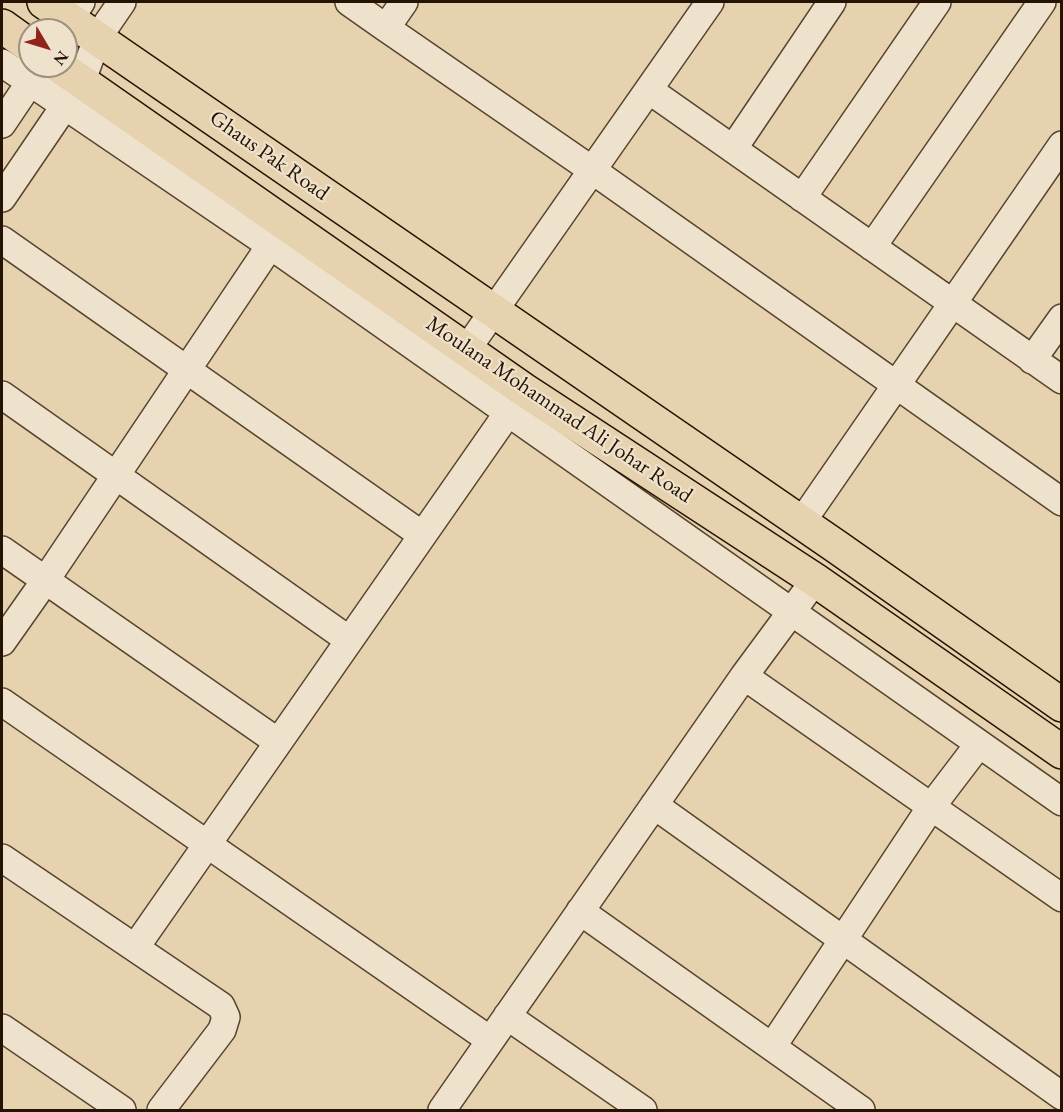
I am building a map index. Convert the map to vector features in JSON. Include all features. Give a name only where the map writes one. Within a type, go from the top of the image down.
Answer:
[{"type":"main road","name":"Ghaus Pak Road","points":[[64,13],[494,311]]},
{"type":"main road","points":[[2,26],[18,37]]},
{"type":"main road","name":"Moulana Mohammad Ali Johar Road","points":[[68,85],[278,235],[467,350],[516,401],[814,580],[1062,752]]},
{"type":"main road","name":"Moulana Mohammad Ali Johar Road","points":[[494,311],[1062,705]]},
{"type":"street","points":[[2,198],[68,85],[122,2]]},
{"type":"street","points":[[349,2],[592,170],[1062,502]]},
{"type":"street","points":[[386,28],[404,2]]},
{"type":"street","points":[[467,350],[710,2]]},
{"type":"street","points":[[733,149],[832,2]]},
{"type":"street","points":[[802,198],[937,2]]},
{"type":"street","points":[[872,248],[1042,2]]},
{"type":"street","points":[[2,63],[18,68]]},
{"type":"street","points":[[2,124],[32,78]]},
{"type":"street","points":[[47,78],[68,85]]},
{"type":"street","points":[[649,90],[1062,380]]},
{"type":"street","points":[[801,523],[1062,145]]},
{"type":"street","points":[[2,642],[278,235],[516,401],[791,612],[1062,802]]},
{"type":"street","points":[[2,240],[423,535]]},
{"type":"street","points":[[1032,360],[1062,318]]},
{"type":"street","points":[[2,395],[349,640]]},
{"type":"street","points":[[135,948],[516,401]]},
{"type":"street","points":[[2,550],[278,742]]},
{"type":"street","points":[[442,1110],[744,676],[814,580]]},
{"type":"street","points":[[744,676],[1062,898]]},
{"type":"street","points":[[4,709],[490,1040]]},
{"type":"street","points":[[772,1047],[931,807],[979,744]]},
{"type":"street","points":[[654,805],[1062,1096]]},
{"type":"street","points":[[2,858],[221,1006],[226,1017],[222,1030],[168,1108]]},
{"type":"street","points":[[580,911],[861,1110]]},
{"type":"street","points":[[507,1016],[643,1110]]},
{"type":"street","points":[[2,1028],[122,1110]]}]
